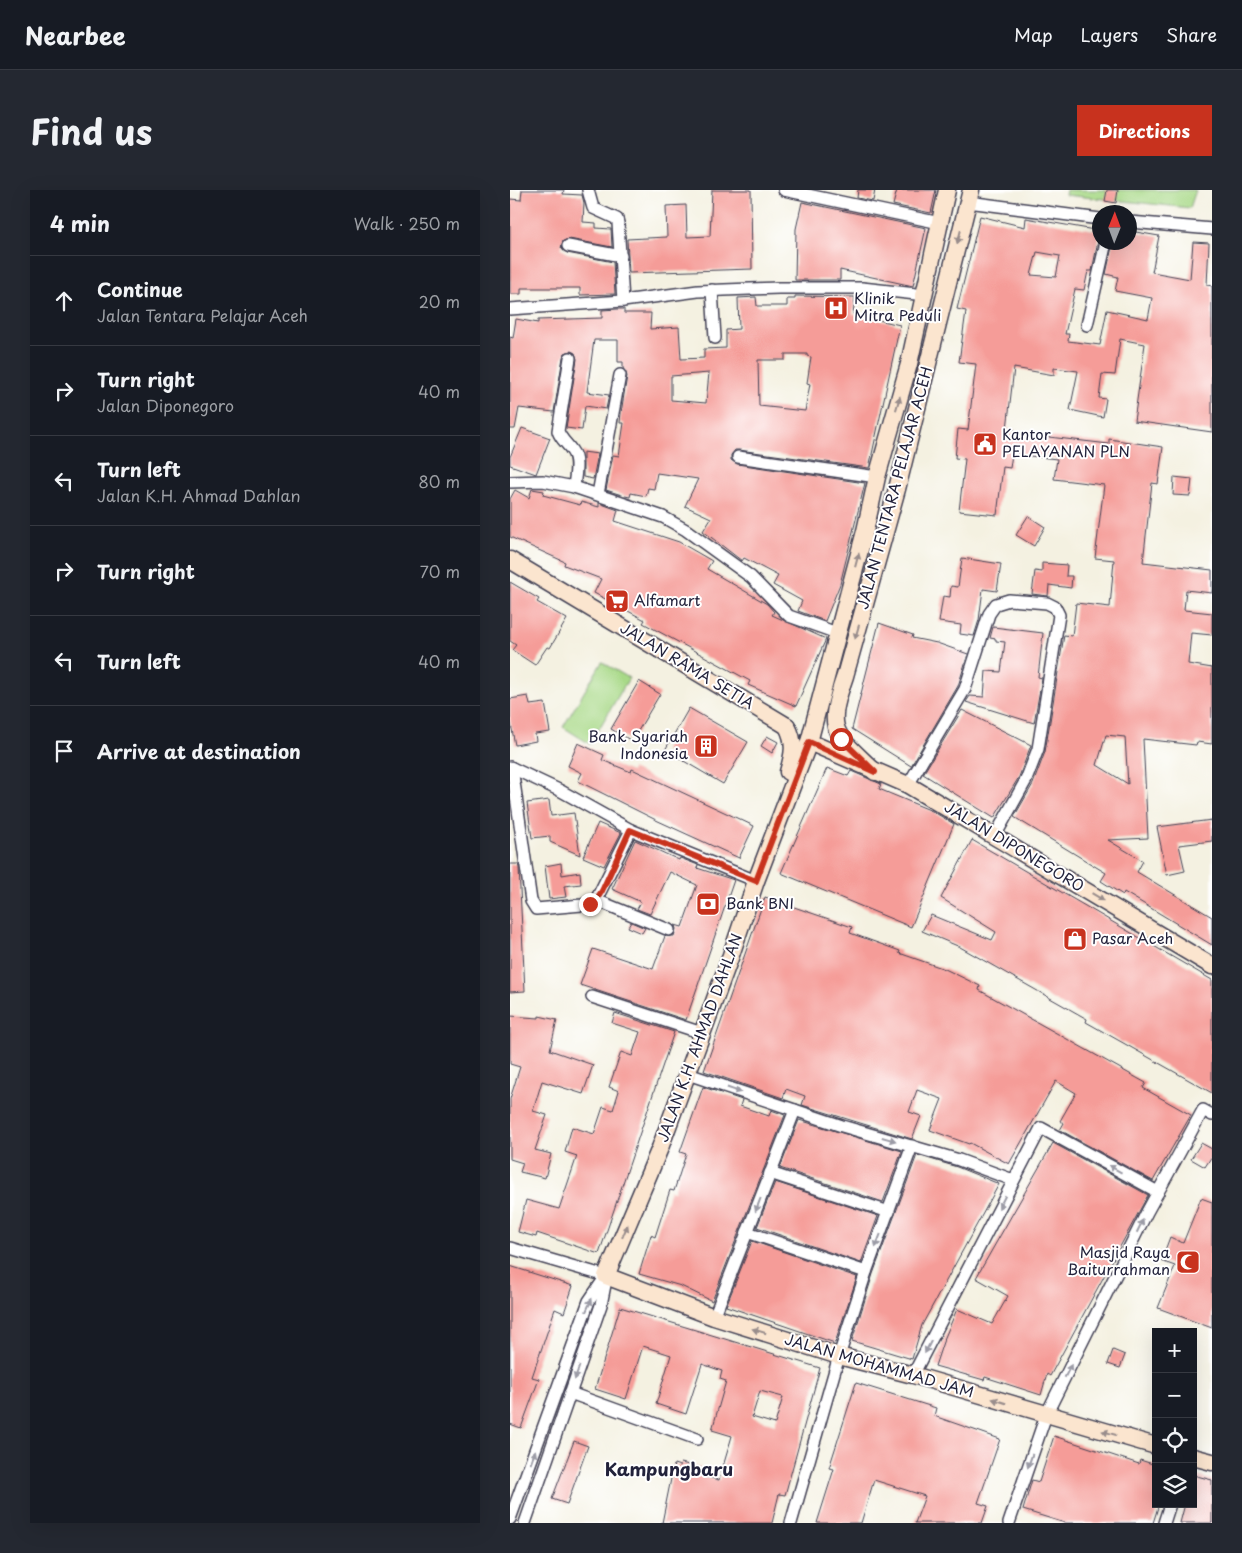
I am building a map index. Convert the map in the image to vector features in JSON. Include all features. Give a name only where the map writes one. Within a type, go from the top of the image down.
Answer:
[{"type":"main road","name":"JALAN TENTARA PELAJAR ACEH","points":[[809,742],[865,532],[877,477],[909,364],[947,190]]},
{"type":"main road","name":"JALAN TENTARA PELAJAR ACEH","points":[[875,772],[841,739],[834,721],[835,706],[897,489],[969,196]]},
{"type":"main road","points":[[909,364],[928,364]]},
{"type":"main road","name":"JALAN RAMA SETIA","points":[[510,560],[787,726]]},
{"type":"main road","points":[[782,816],[782,792],[793,750],[792,736],[787,726],[798,724],[806,719],[829,671]]},
{"type":"main road","name":"JALAN DIPONEGORO","points":[[809,742],[908,785],[1212,966]]},
{"type":"main road","name":"JALAN K.H. AHMAD DAHLAN","points":[[606,1276],[660,1148],[756,881],[809,742]]},
{"type":"main road","name":"JALAN MOHAMMAD JAM","points":[[606,1276],[714,1317],[839,1356],[913,1375],[1152,1445]]},
{"type":"main road","points":[[1197,1458],[1212,1462]]},
{"type":"street","points":[[588,190],[593,208],[617,219],[623,301]]},
{"type":"street","points":[[784,190],[940,223]]},
{"type":"street","points":[[969,196],[1092,218]]},
{"type":"street","points":[[1137,223],[1212,229]]},
{"type":"street","points":[[568,246],[621,256]]},
{"type":"street","points":[[1087,325],[1104,250]]},
{"type":"street","points":[[510,309],[623,301],[712,290],[862,288],[925,295]]},
{"type":"street","points":[[712,290],[715,338]]},
{"type":"street","points":[[570,358],[558,431],[562,439],[572,450],[576,460],[574,487]]},
{"type":"street","points":[[598,494],[620,375]]},
{"type":"street","points":[[738,457],[877,477]]},
{"type":"street","points":[[510,482],[543,480],[574,487],[663,517],[686,530],[751,577],[789,616],[837,633]]},
{"type":"street","points":[[908,785],[965,689],[989,614],[996,604],[1008,600],[1047,603],[1055,607],[1059,615],[1038,749],[1026,780],[995,836]]},
{"type":"street","points":[[511,768],[561,792],[630,830],[756,881]]},
{"type":"street","points":[[511,768],[534,908],[546,910],[590,904],[596,900],[630,830]]},
{"type":"street","points":[[596,900],[669,930]]},
{"type":"street","points":[[592,997],[702,1033]]},
{"type":"street","points":[[688,1074],[1013,1180]]},
{"type":"street","points":[[714,1317],[794,1110]]},
{"type":"street","points":[[1009,1523],[1046,1415],[1158,1192],[1208,1113]]},
{"type":"street","points":[[913,1375],[1041,1128],[1158,1192]]},
{"type":"street","points":[[791,1523],[839,1356],[866,1272],[912,1146]]},
{"type":"street","points":[[770,1172],[889,1212]]},
{"type":"street","points":[[747,1232],[866,1272]]},
{"type":"street","points":[[510,1248],[606,1276]]},
{"type":"street","name":"JALAN K.H. AHMAD DAHLAN","points":[[525,1523],[601,1305],[606,1276]]},
{"type":"street","name":"JALAN K.H. AHMAD DAHLAN","points":[[510,1520],[589,1301],[606,1276]]},
{"type":"street","points":[[570,1392],[697,1439]]},
{"type":"street","points":[[1164,1523],[1169,1508]]},
{"type":"green space","points":[[1066,190],[1196,190],[1190,208],[1065,195]]},
{"type":"green space","points":[[602,662],[629,678],[590,744],[563,727]]},
{"type":"building","points":[[522,190],[564,190],[563,194],[582,195],[584,203],[583,222],[596,223],[596,228],[611,229],[612,247],[569,239],[563,241],[561,248],[567,253],[613,262],[615,294],[580,295],[580,288],[521,288],[521,294],[510,294],[510,199],[521,200]]},
{"type":"building","points":[[712,190],[751,190],[752,269],[629,273],[627,239],[667,237],[666,206],[686,205],[687,237],[710,236]]},
{"type":"building","points":[[858,190],[875,190],[873,201],[857,198]]},
{"type":"building","points":[[897,190],[936,190],[931,213],[893,205]]},
{"type":"building","points":[[1107,190],[1118,190],[1116,203],[1105,201]]},
{"type":"building","points":[[802,202],[926,228],[913,286],[840,270],[840,280],[795,280],[796,229]]},
{"type":"building","points":[[980,216],[1025,227],[1026,218],[1092,230],[1092,250],[1096,250],[1092,271],[1088,271],[1084,290],[1075,289],[1065,334],[1069,334],[1068,341],[1100,345],[1107,310],[1148,319],[1152,298],[1115,291],[1118,277],[1106,274],[1111,250],[1137,250],[1137,232],[1159,236],[1152,272],[1190,279],[1193,242],[1209,243],[1207,285],[1212,286],[1212,432],[1134,421],[1145,344],[1120,339],[1115,375],[1102,374],[1099,398],[1106,399],[1103,417],[1070,410],[1078,371],[1054,368],[1054,375],[1014,368],[1007,429],[1015,430],[1014,433],[1109,444],[1109,439],[1163,447],[1158,484],[1152,483],[1143,562],[1212,570],[1212,593],[1186,590],[1184,610],[1212,613],[1212,635],[1191,633],[1188,664],[1212,668],[1212,744],[1197,742],[1196,745],[1143,739],[1148,838],[1108,840],[1143,861],[1137,872],[1212,917],[1212,945],[1124,892],[1123,895],[1101,881],[1106,873],[1014,817],[1033,784],[1045,752],[1064,635],[1072,636],[1076,603],[1110,607],[1114,560],[1095,558],[1104,485],[1054,479],[1057,459],[1012,454],[1010,468],[1003,467],[997,515],[959,511],[965,459],[955,458],[958,429],[968,430],[976,364],[959,362],[966,311],[957,309]],"holes":[[[1037,252],[1060,256],[1056,277],[1031,275]],[[1106,735],[1125,737],[1128,784],[1097,765]]]},
{"type":"building","points":[[795,296],[855,297],[853,314],[900,325],[869,468],[739,450],[735,450],[731,455],[731,460],[737,464],[865,483],[840,584],[825,621],[798,611],[802,601],[773,585],[778,576],[744,558],[742,561],[703,531],[711,518],[685,506],[698,479],[657,473],[654,489],[648,488],[646,496],[631,493],[630,497],[606,490],[613,455],[619,456],[624,423],[620,423],[627,376],[623,368],[623,362],[618,362],[618,340],[594,340],[587,392],[609,395],[606,409],[585,406],[582,430],[566,428],[577,359],[575,353],[571,351],[565,353],[563,357],[554,412],[519,408],[515,429],[510,429],[510,337],[513,338],[516,319],[538,323],[538,320],[602,318],[602,310],[618,309],[624,309],[624,313],[651,313],[650,329],[679,327],[681,359],[704,358],[704,349],[726,348],[726,330],[739,329],[738,298],[756,297],[757,306],[787,306],[787,299],[795,299]],"holes":[[[785,354],[807,354],[807,356],[811,357],[807,383],[810,384],[805,411],[759,406],[758,360],[785,360]],[[709,373],[706,403],[671,400],[671,376]]]},
{"type":"building","points":[[522,428],[550,438],[536,474],[510,465],[510,457]]},
{"type":"building","points":[[583,452],[598,454],[593,479],[583,477]]},
{"type":"building","points":[[1174,477],[1192,479],[1190,496],[1173,495]]},
{"type":"building","points":[[532,489],[544,491],[543,495],[580,505],[581,502],[599,507],[599,503],[618,510],[615,521],[679,542],[712,561],[707,569],[767,604],[774,612],[772,615],[826,639],[796,706],[748,685],[750,681],[643,623],[645,620],[594,593],[601,579],[564,565],[565,562],[510,537],[510,499],[515,490],[529,498]]},
{"type":"building","points":[[1028,516],[1045,527],[1034,546],[1016,535]]},
{"type":"building","points":[[962,558],[1001,564],[997,591],[983,589],[979,620],[974,636],[960,634],[961,625],[939,622],[943,596],[950,597],[951,586],[958,587]]},
{"type":"building","points":[[1042,563],[1067,565],[1066,576],[1072,576],[1071,588],[1049,585],[1048,596],[1032,594],[1035,571],[1042,572]]},
{"type":"building","points":[[510,582],[539,599],[537,602],[567,619],[550,648],[547,647],[535,665],[512,650],[516,645],[510,641]]},
{"type":"building","points":[[879,623],[913,635],[912,638],[937,643],[968,654],[958,686],[911,766],[852,729]]},
{"type":"building","points":[[993,627],[1043,633],[1038,677],[1042,678],[1034,723],[966,702],[970,696],[984,697],[986,671],[1001,672],[1005,642],[990,638]]},
{"type":"building","points":[[639,681],[660,694],[632,741],[611,729]]},
{"type":"building","points":[[528,696],[530,705],[545,703],[550,732],[535,734],[536,741],[515,745],[510,719],[510,699]]},
{"type":"building","name":"Bank Syariah Indonesia","points":[[689,708],[748,742],[723,784],[665,750]]},
{"type":"building","points":[[962,710],[1031,745],[1019,777],[994,818],[923,774]]},
{"type":"building","points":[[767,736],[778,742],[772,753],[761,746]]},
{"type":"building","points":[[578,743],[604,755],[602,760],[631,772],[632,769],[754,826],[739,858],[656,820],[578,781],[582,773],[568,766]]},
{"type":"building","points":[[827,768],[848,776],[851,771],[881,784],[879,789],[932,811],[954,824],[911,927],[781,873]]},
{"type":"building","points":[[549,800],[551,816],[574,813],[580,855],[550,842],[550,836],[532,838],[527,803]]},
{"type":"building","points":[[1212,820],[1212,841],[1179,845],[1185,871],[1167,875],[1157,827]]},
{"type":"building","points":[[598,823],[621,833],[604,866],[583,857]]},
{"type":"building","points":[[635,840],[679,860],[680,858],[698,865],[697,868],[734,880],[686,1020],[580,985],[593,949],[653,969],[665,936],[674,936],[675,925],[682,927],[697,885],[670,872],[650,914],[637,909],[641,902],[612,889]]},
{"type":"building","name":"Pasar Aceh","points":[[972,840],[1212,980],[1212,1093],[1086,1022],[1087,1019],[960,947],[922,931],[931,915],[992,940],[996,932],[941,898]]},
{"type":"building","points":[[561,863],[562,875],[580,872],[581,884],[564,886],[566,897],[549,899],[545,866]]},
{"type":"building","points":[[510,864],[518,864],[519,868],[525,991],[510,992]]},
{"type":"building","points":[[765,897],[852,927],[850,933],[945,969],[980,986],[979,990],[1146,1083],[1143,1088],[1191,1115],[1153,1181],[1060,1130],[1064,1123],[1060,1121],[1076,1093],[1056,1081],[1009,1164],[970,1143],[930,1130],[942,1099],[917,1090],[909,1112],[921,1116],[912,1139],[802,1105],[805,1096],[786,1089],[783,1098],[704,1071]]},
{"type":"building","points":[[631,922],[645,928],[642,933],[628,927]]},
{"type":"building","points":[[615,1013],[674,1032],[599,1254],[537,1233],[536,1237],[518,1232],[526,1200],[559,1209],[577,1156],[565,1152],[572,1127],[594,1134],[603,1107],[613,1110],[619,1091],[609,1087],[621,1052],[632,1056],[640,1032],[612,1023]]},
{"type":"building","points":[[510,1016],[539,1018],[539,1016],[557,1020],[550,1050],[593,1065],[583,1094],[542,1081],[533,1111],[547,1115],[535,1150],[551,1154],[545,1178],[520,1172],[523,1163],[510,1159],[510,1099],[520,1067],[510,1064]]},
{"type":"building","points":[[703,1087],[742,1100],[740,1106],[769,1116],[771,1110],[785,1115],[712,1301],[681,1286],[639,1274],[651,1235],[655,1237],[670,1190],[674,1191],[686,1154],[680,1152]]},
{"type":"building","points":[[799,1120],[902,1151],[883,1202],[780,1168]]},
{"type":"building","points":[[1053,1143],[1148,1195],[1050,1376],[1047,1374],[1041,1395],[985,1377],[984,1380],[935,1366],[957,1309],[992,1324],[1008,1296],[976,1278]]},
{"type":"building","points":[[1201,1143],[1212,1149],[1212,1156],[1205,1167],[1191,1159]]},
{"type":"building","points":[[917,1155],[957,1167],[999,1184],[922,1325],[912,1359],[852,1341],[873,1274]]},
{"type":"building","points":[[775,1182],[878,1216],[861,1263],[757,1227]]},
{"type":"building","name":"Masjid Raya Baiturrahman","points":[[1201,1198],[1212,1202],[1212,1328],[1158,1308],[1175,1266],[1161,1261],[1170,1237],[1183,1243]]},
{"type":"building","points":[[752,1241],[857,1277],[835,1343],[726,1306]]},
{"type":"building","points":[[510,1266],[573,1286],[564,1313],[555,1309],[532,1377],[539,1379],[521,1428],[510,1424]]},
{"type":"building","points":[[620,1307],[820,1368],[785,1495],[779,1494],[772,1523],[662,1523],[674,1464],[680,1466],[681,1463],[701,1468],[699,1475],[719,1480],[732,1436],[712,1430],[726,1381],[720,1379],[722,1371],[702,1364],[686,1414],[656,1404],[671,1355],[643,1346],[626,1399],[595,1389]],"holes":[[[760,1391],[783,1397],[775,1424],[752,1417]]]},
{"type":"building","points":[[1113,1350],[1125,1355],[1120,1368],[1108,1364]]},
{"type":"building","points":[[856,1383],[936,1408],[934,1416],[1000,1439],[978,1503],[988,1506],[982,1523],[915,1523],[925,1496],[874,1480],[861,1523],[817,1523],[834,1469],[829,1468]]},
{"type":"building","points":[[1054,1436],[1139,1464],[1140,1460],[1152,1464],[1152,1508],[1158,1508],[1153,1523],[1065,1523],[1023,1510],[1032,1480],[1039,1482]]},
{"type":"building","points":[[574,1441],[588,1446],[567,1504],[552,1499]]},
{"type":"building","points":[[1197,1476],[1212,1480],[1212,1523],[1180,1523],[1184,1508],[1197,1508]]},
{"type":"place","name":"Klinik Mitra Peduli","points":[[836,308]]},
{"type":"place","name":"Kantor PELAYANAN PLN","points":[[985,444]]},
{"type":"place","name":"Alfamart","points":[[617,601]]},
{"type":"place","name":"Bank Syariah Indonesia","points":[[706,746]]},
{"type":"place","name":"Bank BNI","points":[[708,904]]},
{"type":"place","name":"Pasar Aceh","points":[[1075,939]]},
{"type":"place","name":"Masjid Raya Baiturrahman","points":[[1188,1262]]},
{"type":"district","name":"Kampungbaru","points":[[669,1470]]},
{"type":"route","points":[[590,904],[596,900],[602,891],[630,830],[756,881],[809,742],[875,772],[841,739]]}]
